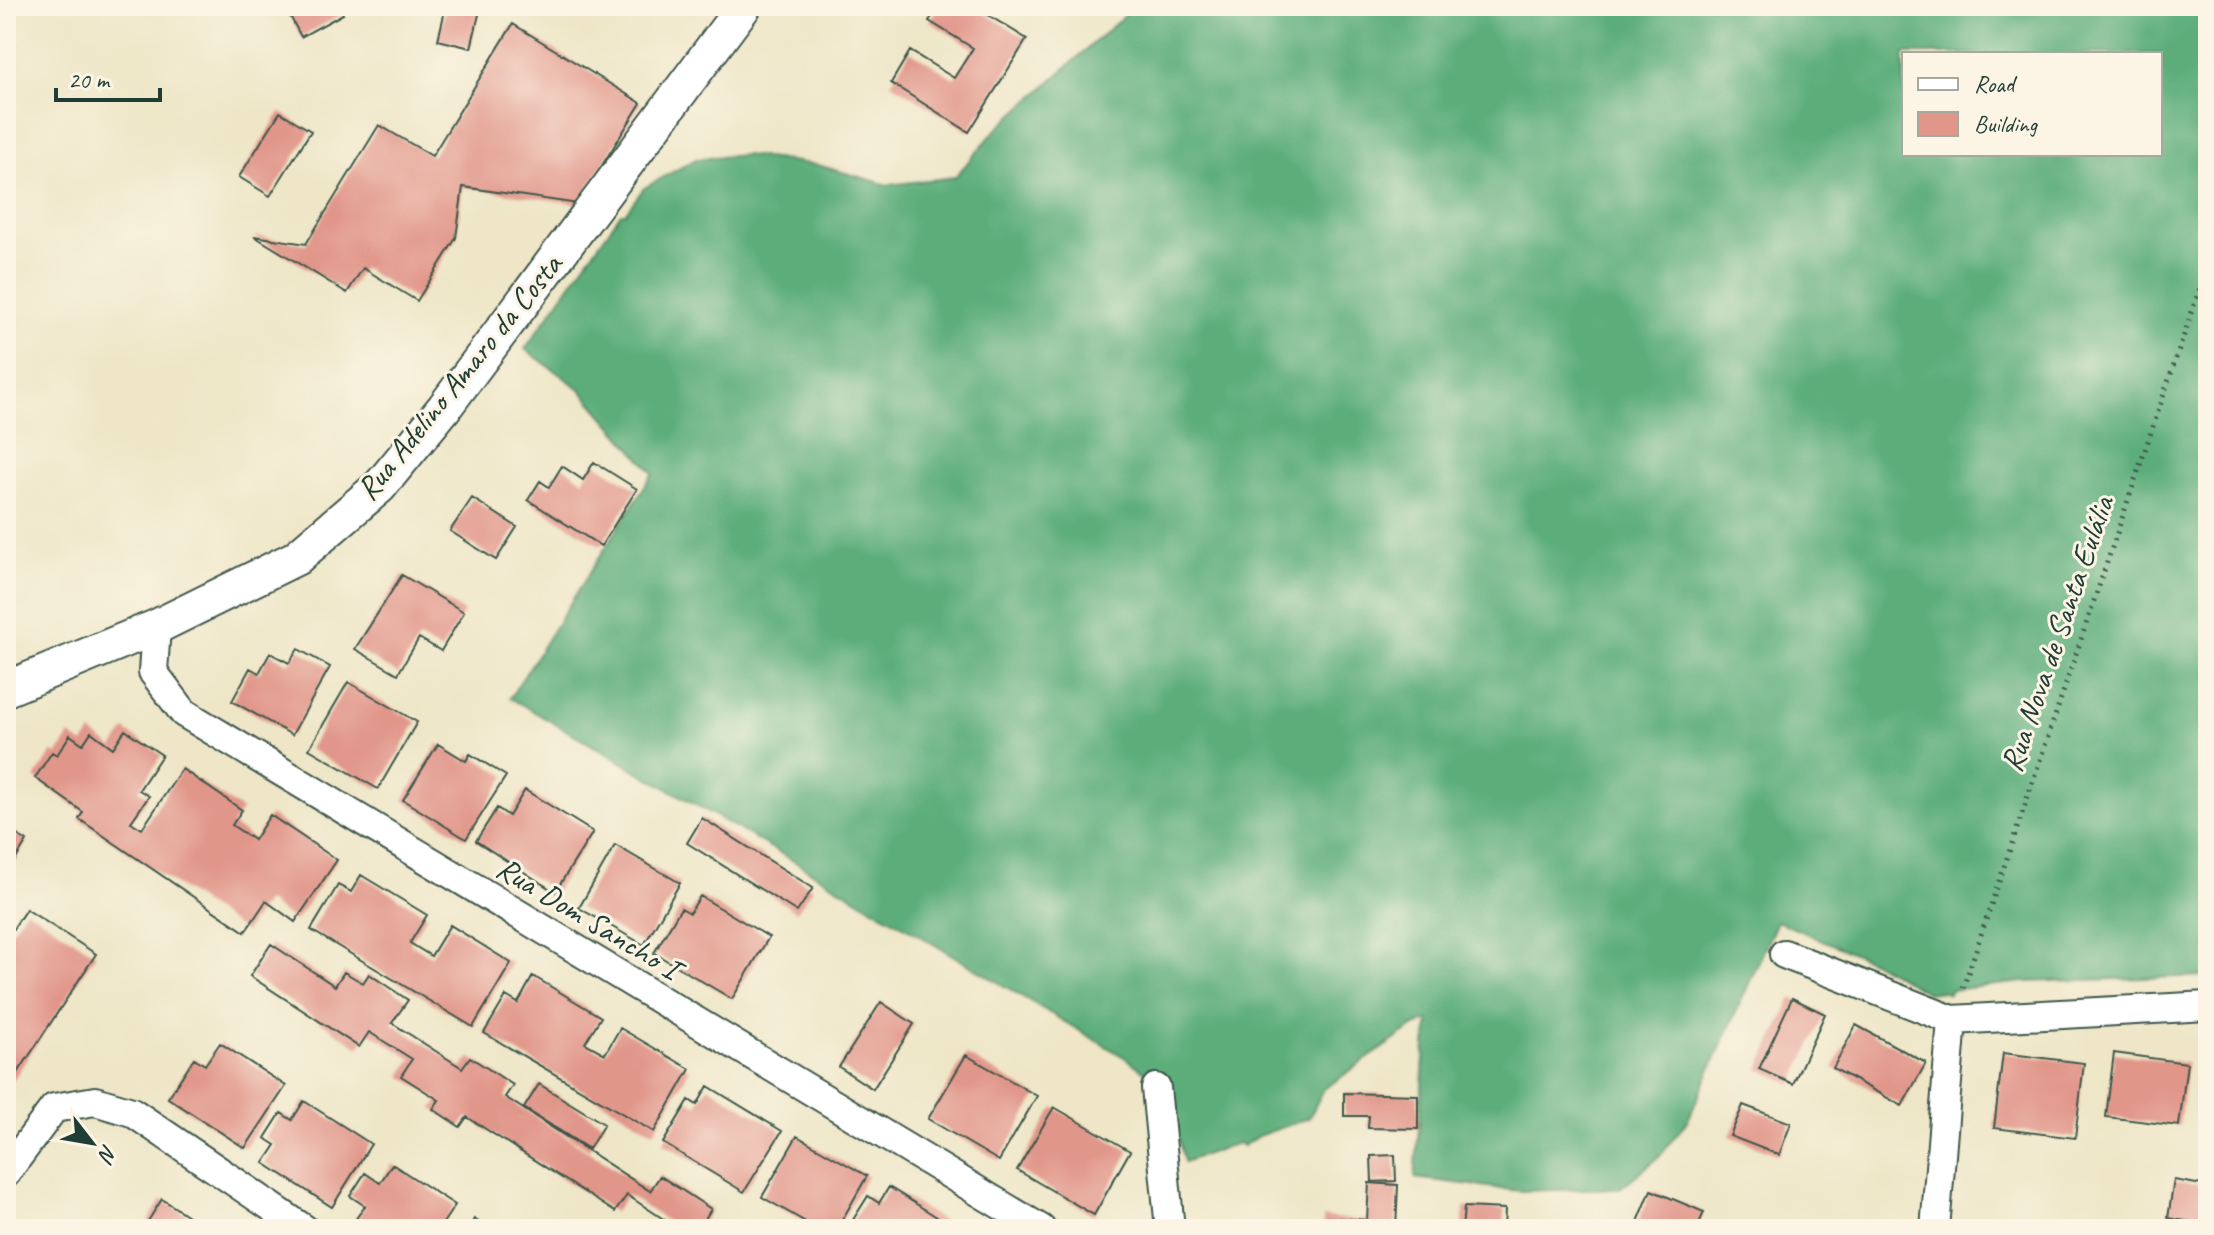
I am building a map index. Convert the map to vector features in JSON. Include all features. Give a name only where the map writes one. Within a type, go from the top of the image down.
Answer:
[{"type":"street","name":"Rua Adelino Amaro da Costa","points":[[6,689],[156,627],[296,558],[380,486],[444,408],[744,6]]},
{"type":"street","name":"Rua Dom Sancho I","points":[[156,627],[153,672],[184,713],[1041,1229]]},
{"type":"street","points":[[1784,954],[1952,1020],[2208,1006]]},
{"type":"street","points":[[1935,1229],[1952,1020]]},
{"type":"street","points":[[1156,1088],[1170,1229]]},
{"type":"street","points":[[6,1173],[54,1108],[95,1101],[132,1112],[304,1229]]},
{"type":"path","name":"Rua Nova de Santa Eulália","points":[[1952,1020],[2208,264]]},
{"type":"green space","points":[[1135,6],[2208,6],[2208,976],[2024,982],[1950,990],[1949,994],[1943,991],[1927,993],[1872,961],[1777,921],[1688,1120],[1657,1159],[1620,1188],[1520,1191],[1415,1178],[1429,1021],[1413,1027],[1324,1089],[1309,1118],[1258,1136],[1243,1146],[1238,1143],[1184,1162],[1167,1089],[1129,1060],[780,853],[510,698],[653,473],[580,389],[525,349],[621,213],[625,213],[644,188],[696,159],[745,155],[818,165],[888,185],[955,177],[994,132]]},
{"type":"building","points":[[308,6],[339,6],[343,14],[301,37],[290,16]]},
{"type":"building","points":[[446,6],[481,6],[471,48],[438,40]]},
{"type":"building","points":[[939,6],[973,6],[1027,39],[969,132],[891,83],[910,51],[954,78],[973,48],[929,21]]},
{"type":"building","points":[[513,24],[641,103],[578,204],[463,187],[456,238],[417,301],[363,268],[347,293],[254,236],[306,244],[379,125],[432,156]]},
{"type":"building","points":[[280,112],[311,131],[270,196],[239,177]]},
{"type":"building","points":[[594,462],[637,489],[601,546],[528,500],[540,481],[549,487],[562,466],[583,480]]},
{"type":"building","points":[[472,498],[517,527],[496,560],[450,531]]},
{"type":"building","points":[[402,575],[464,612],[441,651],[419,638],[398,674],[355,649]]},
{"type":"building","points":[[298,649],[330,667],[292,735],[232,701],[250,668],[259,673],[270,653],[289,663]]},
{"type":"building","points":[[348,682],[417,722],[378,789],[309,749]]},
{"type":"building","points":[[125,730],[162,755],[139,790],[149,796],[131,822],[142,829],[182,769],[242,810],[232,825],[254,840],[270,815],[337,860],[295,922],[266,901],[245,932],[79,819],[83,812],[35,778],[52,752],[57,755],[70,735],[83,744],[91,732],[113,748]]},
{"type":"building","points":[[438,744],[466,761],[470,754],[506,776],[466,839],[403,800]]},
{"type":"building","points":[[525,790],[593,832],[555,892],[476,841],[497,808],[509,816]]},
{"type":"building","points":[[702,818],[813,888],[797,912],[687,843]]},
{"type":"building","points":[[6,828],[27,841],[6,875]]},
{"type":"building","points":[[615,845],[680,883],[644,945],[579,908]]},
{"type":"building","points":[[361,875],[427,915],[410,943],[431,956],[450,925],[511,963],[473,1027],[311,930],[338,885],[351,892]]},
{"type":"building","points":[[700,896],[769,937],[732,999],[654,953],[681,908],[690,913]]},
{"type":"building","points":[[26,909],[96,954],[6,1091],[6,940]]},
{"type":"building","points":[[271,944],[335,986],[344,972],[363,983],[369,974],[408,1000],[392,1023],[462,1068],[470,1057],[513,1085],[505,1097],[650,1191],[660,1176],[711,1209],[699,1229],[672,1229],[674,1226],[627,1195],[615,1212],[467,1117],[460,1127],[433,1109],[439,1100],[401,1076],[412,1059],[369,1032],[359,1047],[250,976]]},
{"type":"building","points":[[533,976],[601,1017],[585,1043],[605,1054],[620,1028],[690,1069],[654,1132],[484,1033],[506,996],[518,1003]]},
{"type":"building","points":[[1792,998],[1825,1014],[1793,1084],[1759,1069]]},
{"type":"building","points":[[881,1002],[914,1024],[873,1089],[839,1067]]},
{"type":"building","points":[[1856,1025],[1926,1063],[1902,1106],[1833,1068]]},
{"type":"building","points":[[220,1043],[286,1086],[245,1148],[168,1098],[194,1058],[205,1065]]},
{"type":"building","points":[[2003,1053],[2084,1063],[2075,1138],[1994,1128]]},
{"type":"building","points":[[2114,1053],[2187,1063],[2179,1126],[2106,1117]]},
{"type":"building","points":[[966,1055],[1037,1096],[999,1161],[928,1119]]},
{"type":"building","points":[[539,1084],[604,1124],[589,1149],[524,1108]]},
{"type":"building","points":[[708,1086],[782,1131],[744,1192],[663,1143],[689,1100],[697,1105]]},
{"type":"building","points":[[1344,1093],[1418,1095],[1418,1129],[1368,1128],[1369,1116],[1344,1116]]},
{"type":"building","points":[[304,1101],[371,1144],[332,1207],[264,1163],[276,1145],[265,1138],[281,1113],[292,1120]]},
{"type":"building","points":[[1743,1105],[1791,1123],[1779,1155],[1730,1136]]},
{"type":"building","points":[[1054,1107],[1130,1151],[1094,1215],[1017,1170]]},
{"type":"building","points":[[797,1136],[867,1176],[837,1229],[818,1229],[762,1197]]},
{"type":"building","points":[[1395,1155],[1396,1181],[1372,1182],[1371,1156]]},
{"type":"building","points":[[392,1164],[455,1205],[439,1229],[360,1229],[352,1224],[365,1206],[350,1196],[365,1173],[380,1183]]},
{"type":"building","points":[[2174,1180],[2208,1186],[2208,1225],[2168,1218]]},
{"type":"building","points":[[1369,1183],[1398,1185],[1396,1229],[1323,1229],[1323,1217],[1367,1220]]},
{"type":"building","points":[[889,1187],[956,1229],[861,1229],[851,1223],[868,1196],[879,1203]]},
{"type":"building","points":[[1651,1190],[1704,1212],[1697,1229],[1635,1229]]},
{"type":"building","points":[[162,1199],[208,1229],[143,1229]]},
{"type":"building","points":[[1464,1207],[1505,1209],[1504,1229],[1462,1229]]},
{"type":"building","points":[[474,1219],[489,1229],[468,1229]]}]
